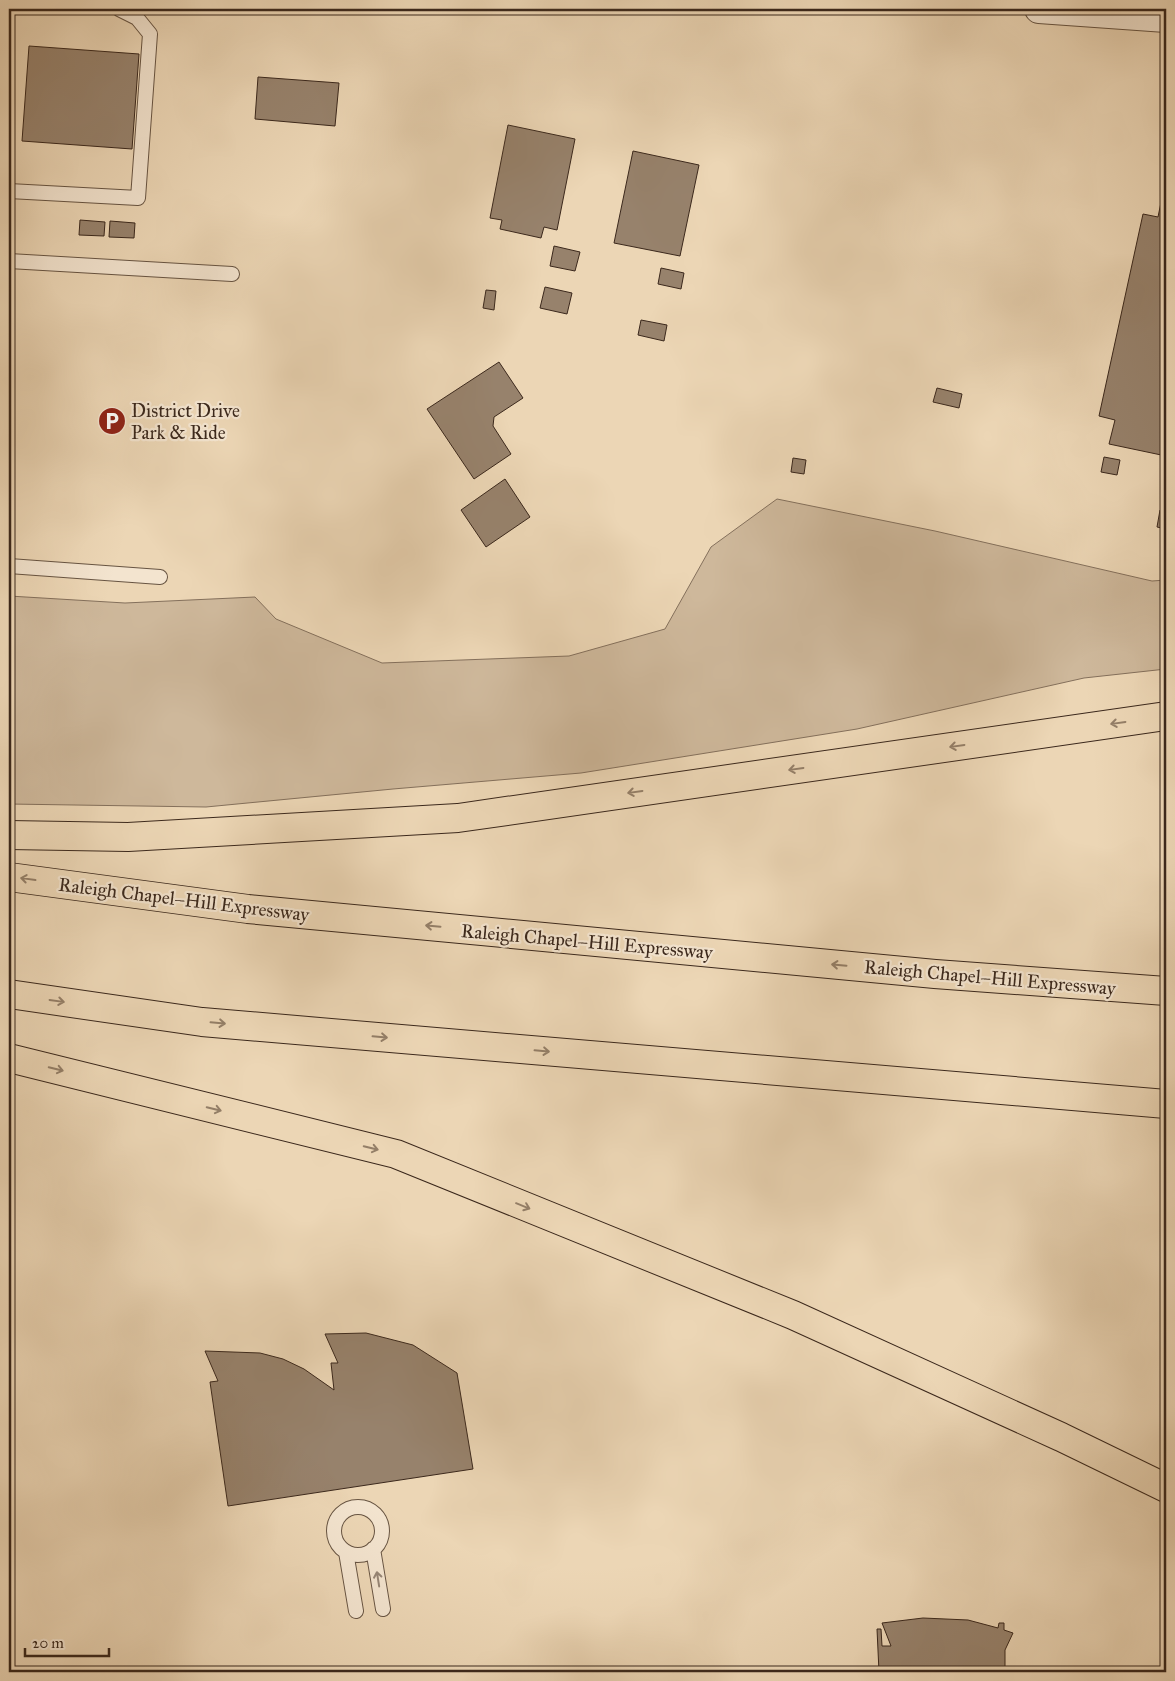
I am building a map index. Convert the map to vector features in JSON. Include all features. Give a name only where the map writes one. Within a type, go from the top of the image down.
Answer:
[{"type":"highway","points":[[9,835],[128,837],[458,818],[1166,716]]},
{"type":"highway","name":"Raleigh Chapel–Hill Expressway","points":[[9,876],[248,909],[925,973],[1166,992]]},
{"type":"highway","points":[[9,994],[202,1022],[1166,1104]]},
{"type":"highway","points":[[9,1058],[396,1154],[793,1314],[1061,1437],[1166,1488]]},
{"type":"street","points":[[1039,9],[1166,18]]},
{"type":"lane","points":[[9,191],[138,198],[150,34],[136,18],[119,9]]},
{"type":"lane","points":[[9,261],[232,274]]},
{"type":"lane","points":[[9,566],[160,576]]},
{"type":"lane","points":[[359,1507],[367,1508],[374,1512],[382,1526],[382,1534],[380,1541],[373,1549],[361,1555],[353,1555],[340,1547],[336,1540],[335,1524],[338,1517],[344,1511],[359,1507]]},
{"type":"lane","points":[[373,1549],[383,1609]]},
{"type":"lane","points":[[346,1552],[356,1611]]},
{"type":"shaded area","points":[[777,499],[935,531],[1152,581],[1166,580],[1166,669],[1084,678],[857,729],[581,773],[206,807],[9,804],[9,596],[125,603],[255,597],[276,619],[382,663],[569,656],[665,629],[711,547]]},
{"type":"building","points":[[29,46],[139,54],[132,149],[22,141]]},
{"type":"building","points":[[258,77],[339,83],[335,126],[255,119]]},
{"type":"building","points":[[508,125],[575,139],[557,230],[544,227],[541,238],[500,229],[502,220],[490,218]]},
{"type":"building","points":[[633,151],[699,165],[680,256],[614,243]]},
{"type":"building","points":[[1166,178],[1166,456],[1109,444],[1115,420],[1099,416],[1143,214],[1158,217]]},
{"type":"building","points":[[80,220],[105,222],[104,236],[79,235]]},
{"type":"building","points":[[110,221],[135,223],[134,238],[109,237]]},
{"type":"building","points":[[554,246],[580,252],[575,271],[550,266]]},
{"type":"building","points":[[661,268],[684,273],[681,289],[658,284]]},
{"type":"building","points":[[545,287],[572,293],[567,314],[540,308]]},
{"type":"building","points":[[486,290],[496,291],[494,310],[483,308]]},
{"type":"building","points":[[641,320],[667,325],[664,341],[638,335]]},
{"type":"building","points":[[499,362],[523,398],[494,417],[493,426],[511,454],[474,479],[427,409]]},
{"type":"building","points":[[937,388],[962,394],[959,408],[933,402]]},
{"type":"building","points":[[1104,457],[1120,460],[1117,475],[1101,472]]},
{"type":"building","points":[[793,458],[806,460],[804,474],[791,472]]},
{"type":"building","points":[[505,479],[530,517],[486,547],[461,510]]},
{"type":"building","points":[[1160,510],[1166,511],[1166,529],[1157,527]]},
{"type":"building","points":[[366,1333],[413,1345],[457,1373],[473,1469],[228,1506],[210,1382],[218,1381],[205,1351],[260,1353],[283,1359],[304,1369],[334,1390],[331,1363],[338,1363],[325,1334]]},
{"type":"building","points":[[923,1618],[968,1620],[998,1628],[999,1623],[1004,1623],[1004,1630],[1013,1633],[1005,1650],[1005,1672],[879,1672],[877,1629],[881,1629],[882,1646],[891,1646],[882,1623]]},
{"type":"place","name":"District Drive Park & Ride","points":[[112,421]]}]
